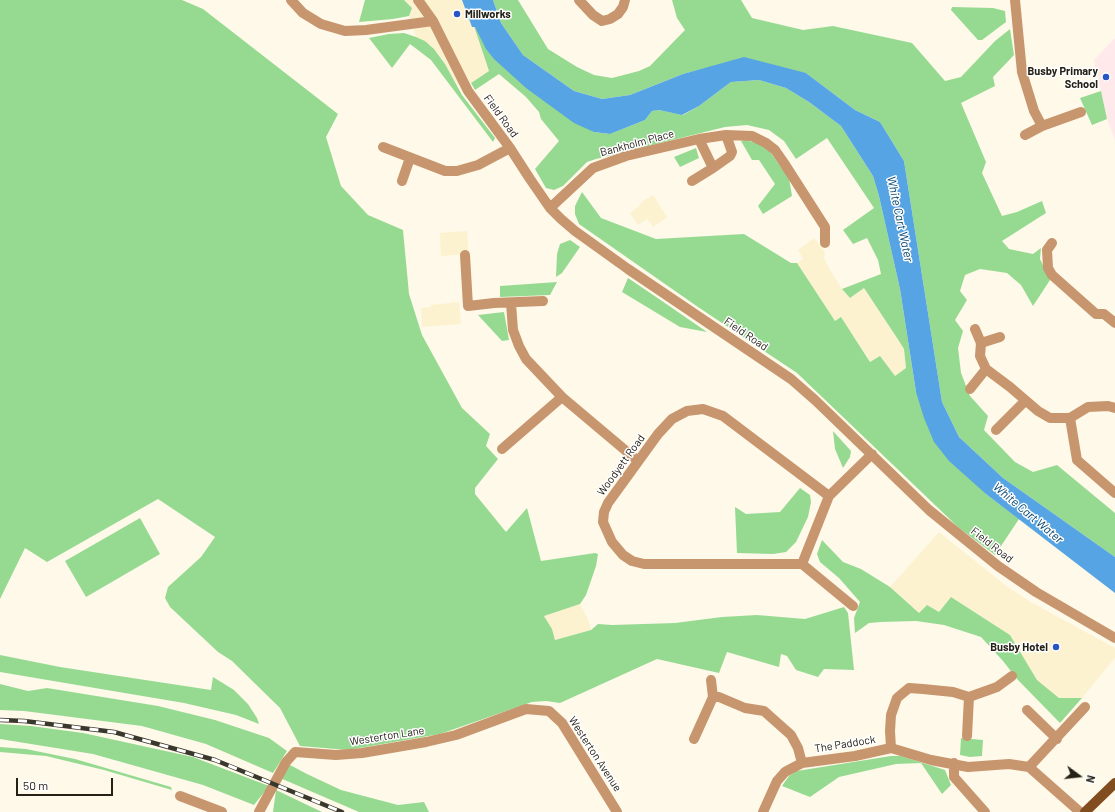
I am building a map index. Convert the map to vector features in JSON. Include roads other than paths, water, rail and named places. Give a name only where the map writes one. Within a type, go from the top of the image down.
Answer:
[{"type":"main road","points":[[1085,812],[1115,783]]},
{"type":"street","points":[[291,0],[303,13],[309,17],[321,24],[344,31],[366,30],[433,21]]},
{"type":"street","name":"Field Road","points":[[418,0],[433,21],[468,91],[510,148],[550,208],[575,231],[628,269],[791,379],[872,454],[929,510],[998,566],[1036,592],[1115,638]]},
{"type":"street","points":[[579,0],[593,15],[602,21],[610,19],[618,14],[623,7],[625,0]]},
{"type":"street","points":[[1015,0],[1022,72],[1034,111],[1042,126]]},
{"type":"street","points":[[1025,135],[1042,126],[1081,112]]},
{"type":"street","points":[[692,181],[714,168],[730,156],[732,152],[726,135]]},
{"type":"street","name":"Bankholm Place","points":[[550,208],[593,168],[626,156],[699,139],[726,135],[752,136],[766,143],[775,150],[825,227],[825,243]]},
{"type":"street","points":[[699,139],[714,168]]},
{"type":"street","points":[[383,147],[446,171],[457,171],[478,165],[510,148]]},
{"type":"street","points":[[402,181],[410,158]]},
{"type":"street","points":[[1052,243],[1047,250],[1048,268],[1052,275],[1096,314],[1104,314],[1115,323]]},
{"type":"street","points":[[464,255],[468,306],[494,303],[543,301]]},
{"type":"street","points":[[511,303],[513,330],[526,359],[562,397],[638,461]]},
{"type":"street","points":[[975,329],[981,342],[980,356],[986,369],[1038,411],[1050,418],[1070,418],[1088,407],[1108,406],[1115,408]]},
{"type":"street","points":[[981,342],[1000,337]]},
{"type":"street","points":[[970,390],[986,369]]},
{"type":"street","points":[[502,450],[562,397]]},
{"type":"street","points":[[996,430],[1025,401]]},
{"type":"street","name":"Woodyett Road","points":[[802,564],[659,565],[644,564],[632,561],[623,555],[612,542],[603,522],[604,512],[608,503],[638,461],[658,434],[672,419],[687,411],[703,409],[723,416],[829,496]]},
{"type":"street","points":[[1070,418],[1077,460],[1115,493]]},
{"type":"street","points":[[853,606],[802,564],[829,496],[872,454]]},
{"type":"street","points":[[967,736],[969,697],[997,687],[1012,676]]},
{"type":"street","points":[[694,739],[713,697],[711,680]]},
{"type":"street","name":"The Paddock","points":[[891,748],[890,731],[892,715],[897,698],[909,688],[923,688],[952,692],[969,697]]},
{"type":"street","name":"The Paddock","points":[[713,697],[719,697],[745,708],[764,711],[791,735],[798,748],[802,763],[855,756],[891,748],[932,760],[968,767],[1009,764],[1029,767]]},
{"type":"street","points":[[1080,812],[1029,767],[1057,739],[1085,707]]},
{"type":"street","name":"Westerton Lane","points":[[259,812],[286,762],[295,752],[336,755],[362,753],[426,742],[456,735],[526,709],[549,711]]},
{"type":"street","points":[[1027,710],[1057,739]]},
{"type":"street","name":"Westerton Avenue","points":[[549,711],[562,724],[617,812]]},
{"type":"street","points":[[763,812],[777,782],[785,772],[802,763]]},
{"type":"street","points":[[954,764],[954,777],[985,812]]},
{"type":"street","points":[[180,796],[222,812]]},
{"type":"water","name":"White Cart Water","points":[[462,0],[493,0],[501,23],[523,55],[574,91],[602,99],[630,95],[683,74],[744,57],[806,73],[855,110],[880,122],[904,161],[942,402],[959,437],[1003,478],[1115,557],[1115,593],[986,494],[949,461],[934,442],[924,418],[916,392],[900,289],[879,196],[873,176],[841,126],[809,102],[786,88],[759,80],[731,82],[699,106],[682,115],[659,110],[652,111],[645,120],[610,134],[594,132],[574,123],[526,88],[494,59],[486,49],[475,27],[472,27]]},
{"type":"railway","points":[[0,720],[24,721],[114,732],[215,760],[342,812]]},
{"type":"place","name":"Millworks","points":[[457,14]]},
{"type":"place","name":"Busby Primary School","points":[[1106,77]]},
{"type":"place","name":"Busby Hotel","points":[[1056,647]]}]
